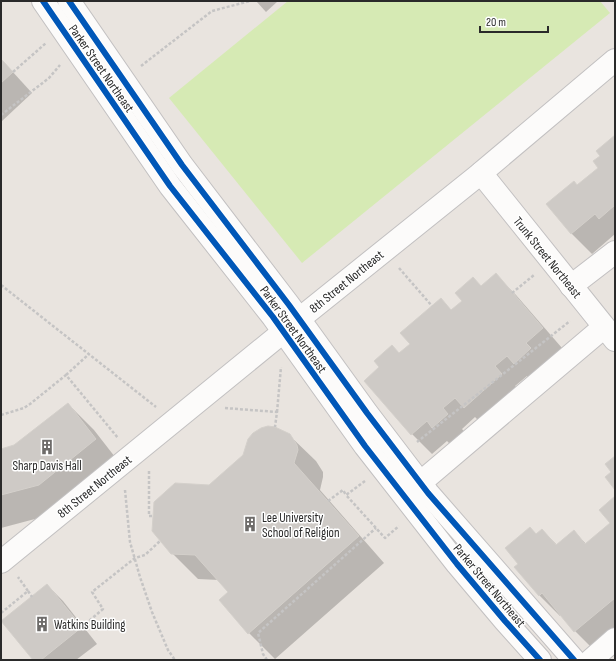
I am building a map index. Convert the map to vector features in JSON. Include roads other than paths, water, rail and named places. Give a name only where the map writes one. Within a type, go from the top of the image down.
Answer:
[{"type":"street","name":"Parker Street Northeast","points":[[43,1],[170,186],[367,413],[392,463]]},
{"type":"street","name":"Parker Street Northeast","points":[[69,1],[291,325],[392,463],[457,564],[504,621],[540,660]]},
{"type":"street","name":"8th Street Northeast","points":[[9,568],[291,325],[481,173],[615,60]]},
{"type":"street","name":"Trunk Street Northeast","points":[[481,173],[610,333]]},
{"type":"street","points":[[571,286],[615,252]]},
{"type":"street","points":[[420,483],[610,333]]},
{"type":"street","points":[[392,463],[420,483],[574,660]]},
{"type":"street","points":[[591,660],[615,639]]},
{"type":"place","name":"Sharp Davis Hall","points":[[47,447]]},
{"type":"place","name":"Lee University School of Religion","points":[[250,524]]},
{"type":"place","name":"Watkins Building","points":[[42,624]]}]
